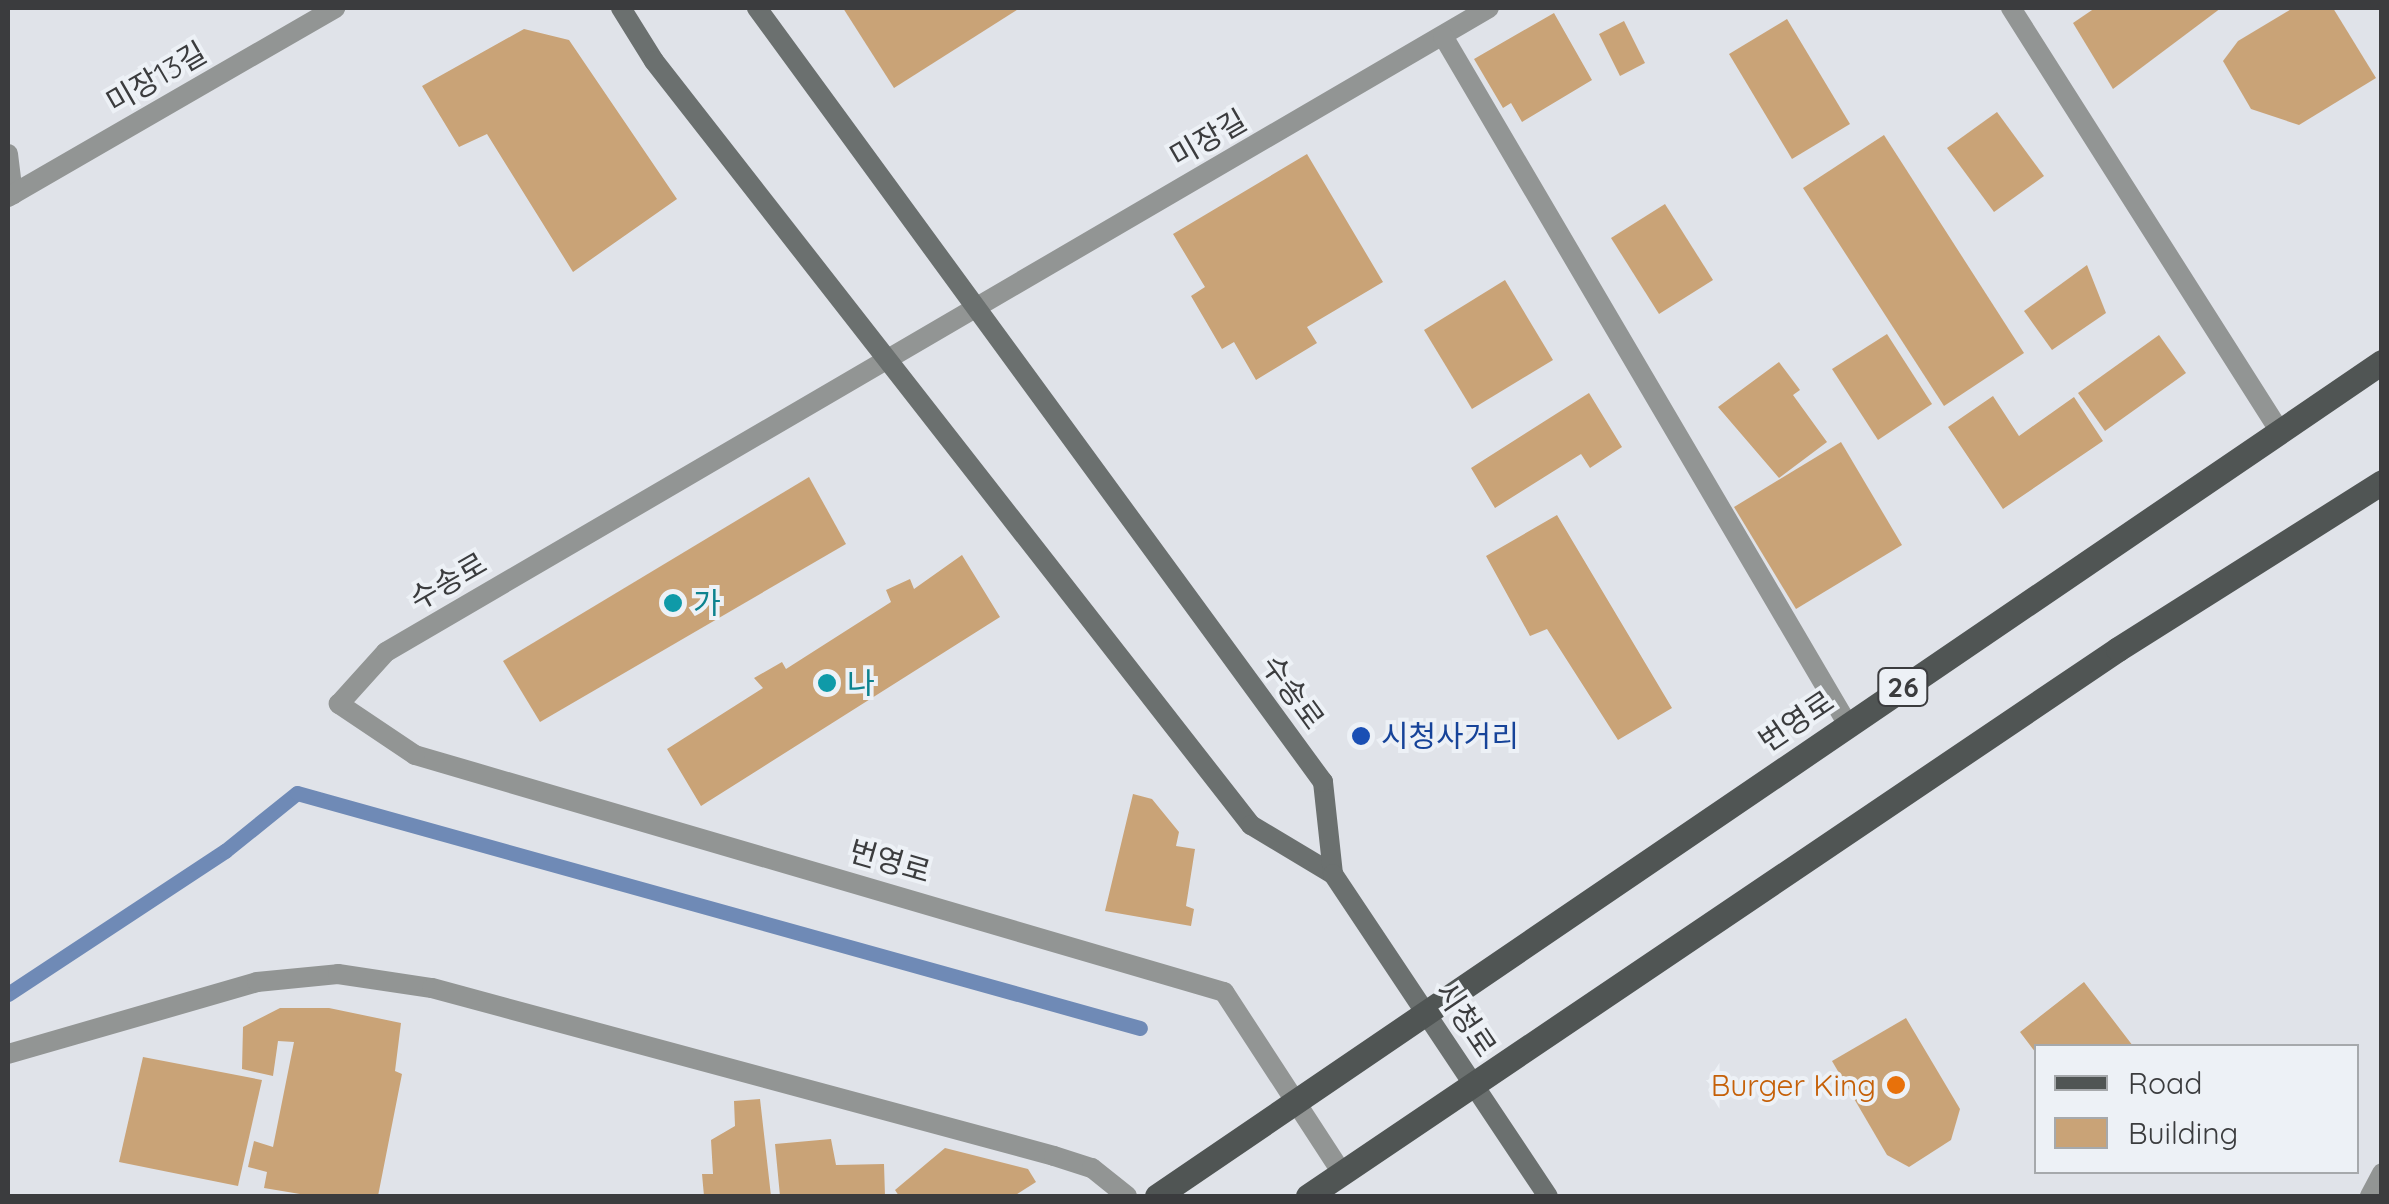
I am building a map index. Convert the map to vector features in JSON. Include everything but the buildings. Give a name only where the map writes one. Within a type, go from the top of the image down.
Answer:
[{"type":"main road","name":"번영로","points":[[1157,1196],[2278,428],[2382,362]]},
{"type":"main road","points":[[1308,1196],[2118,649],[2382,482]]},
{"type":"street","name":"미장13길","points":[[10,196],[335,8]]},
{"type":"street","points":[[620,8],[654,61],[1251,825],[1334,874]]},
{"type":"street","name":"수송로","points":[[757,8],[1322,782],[1334,874]]},
{"type":"street","name":"미장길","points":[[956,318],[1488,8]]},
{"type":"street","points":[[2011,8],[2278,428]]},
{"type":"street","points":[[1442,36],[1848,724]]},
{"type":"street","points":[[8,154],[10,196]]},
{"type":"street","name":"수송로","points":[[415,755],[339,704],[386,652],[956,318]]},
{"type":"street","name":"번영로","points":[[415,755],[1224,992],[1342,1172]]},
{"type":"street","name":"시청로","points":[[1334,874],[1548,1196]]},
{"type":"street","points":[[8,1054],[257,982],[338,974],[432,988],[1054,1156],[1092,1168],[1127,1196]]},
{"type":"street","points":[[2370,1196],[2382,1174]]},
{"type":"waterway","points":[[8,994],[225,851],[297,793],[1140,1028]]},
{"type":"place","name":"가","points":[[673,603]]},
{"type":"place","name":"나","points":[[827,683]]},
{"type":"place","name":"시청사거리","points":[[1361,736]]},
{"type":"place","name":"Burger King","points":[[1896,1085]]}]
